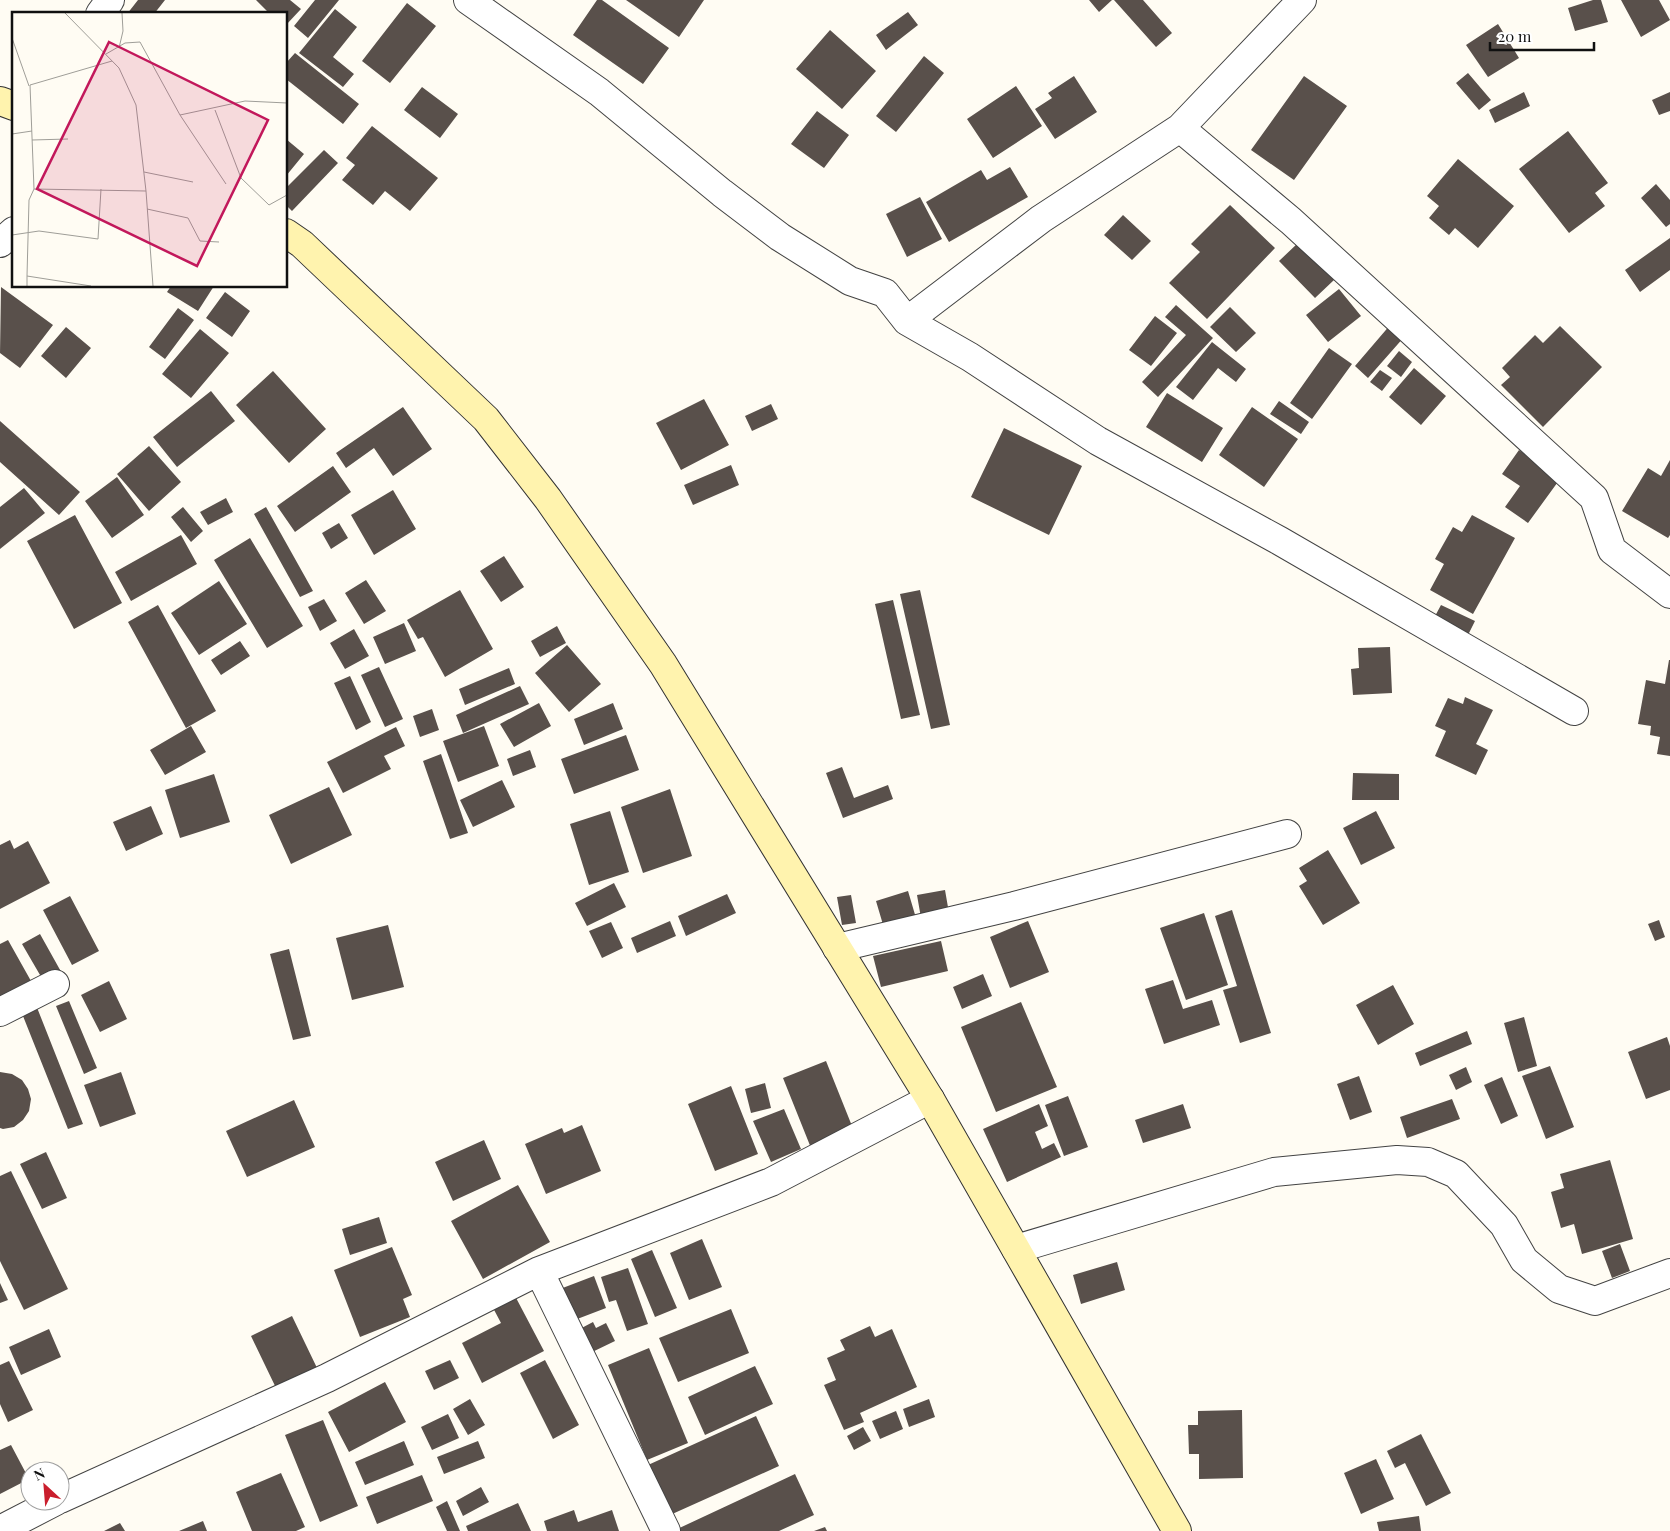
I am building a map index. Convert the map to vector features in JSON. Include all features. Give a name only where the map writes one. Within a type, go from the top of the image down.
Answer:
[{"type":"street","points":[[468,0],[599,92],[780,238],[850,281],[885,293],[907,321],[970,357],[1098,441],[1288,545],[1574,711]]},
{"type":"street","points":[[907,321],[1041,219],[1180,128],[1302,0]]},
{"type":"street","points":[[0,101],[12,105]]},
{"type":"street","points":[[1180,128],[1291,221],[1594,498],[1612,550],[1670,594]]},
{"type":"street","points":[[0,243],[12,233]]},
{"type":"street","points":[[288,235],[302,244],[486,419],[542,492],[663,664],[930,1099],[1176,1531]]},
{"type":"street","points":[[837,948],[1014,906],[1287,834]]},
{"type":"street","points":[[0,1012],[55,984]]},
{"type":"street","points":[[70,1494],[327,1378],[539,1271],[771,1182],[930,1099]]},
{"type":"street","points":[[1016,1249],[1274,1172],[1397,1160],[1428,1162],[1456,1174],[1504,1225],[1524,1260],[1559,1289],[1595,1301],[1670,1273]]},
{"type":"street","points":[[539,1271],[666,1531]]},
{"type":"street","points":[[0,1530],[37,1511]]},
{"type":"building","points":[[138,0],[165,0],[156,12],[129,12]]},
{"type":"building","points":[[256,0],[290,0],[301,9],[288,23],[288,12],[268,12]]},
{"type":"building","points":[[315,0],[339,0],[308,38],[294,26]]},
{"type":"building","points":[[597,0],[602,0],[669,48],[643,84],[573,35]]},
{"type":"building","points":[[626,0],[704,0],[679,37]]},
{"type":"building","points":[[1089,0],[1112,0],[1099,12]]},
{"type":"building","points":[[1114,0],[1143,0],[1172,33],[1156,47]]},
{"type":"building","points":[[1593,0],[1601,0],[1608,22],[1575,31],[1568,8]]},
{"type":"building","points":[[1621,0],[1659,0],[1670,20],[1641,37]]},
{"type":"building","points":[[407,3],[436,26],[390,83],[362,61]]},
{"type":"building","points":[[335,9],[357,27],[333,57],[354,74],[343,87],[299,53]]},
{"type":"building","points":[[908,12],[918,25],[886,50],[876,35]]},
{"type":"building","points":[[1498,24],[1519,58],[1488,77],[1466,45]]},
{"type":"building","points":[[830,30],[876,71],[842,109],[796,69]]},
{"type":"building","points":[[295,53],[359,104],[343,124],[288,81],[288,61]]},
{"type":"building","points":[[924,56],[944,73],[896,132],[876,116]]},
{"type":"building","points":[[1468,73],[1491,100],[1479,110],[1456,83]]},
{"type":"building","points":[[1074,76],[1097,112],[1055,139],[1035,109],[1052,98],[1048,93]]},
{"type":"building","points":[[1304,76],[1347,106],[1294,180],[1251,150]]},
{"type":"building","points":[[1016,86],[1042,126],[993,158],[967,119]]},
{"type":"building","points":[[422,87],[458,114],[440,138],[404,110]]},
{"type":"building","points":[[1524,92],[1530,106],[1495,123],[1489,110]]},
{"type":"building","points":[[1670,92],[1670,111],[1659,115],[1652,100]]},
{"type":"building","points":[[817,111],[849,135],[824,168],[791,144]]},
{"type":"building","points":[[372,126],[438,178],[410,211],[385,191],[373,205],[342,180],[355,165],[346,158]]},
{"type":"building","points":[[1568,131],[1608,183],[1595,193],[1605,206],[1569,233],[1519,169]]},
{"type":"building","points":[[288,141],[304,154],[288,174]]},
{"type":"building","points":[[324,150],[338,163],[292,211],[288,207],[288,186]]},
{"type":"building","points":[[1458,159],[1514,206],[1478,248],[1455,228],[1449,235],[1429,218],[1439,206],[1427,196]]},
{"type":"building","points":[[1010,167],[1028,197],[949,242],[926,202],[981,170],[987,180]]},
{"type":"building","points":[[1656,184],[1670,200],[1670,224],[1666,227],[1641,198]]},
{"type":"building","points":[[920,197],[942,239],[907,257],[886,214]]},
{"type":"building","points":[[1230,205],[1275,248],[1207,319],[1169,283],[1200,252],[1191,244]]},
{"type":"building","points":[[1123,215],[1151,241],[1132,260],[1104,235]]},
{"type":"building","points":[[1670,238],[1670,270],[1640,292],[1625,270]]},
{"type":"building","points":[[1298,243],[1334,280],[1315,298],[1279,261]]},
{"type":"building","points":[[1,287],[53,325],[20,368],[0,353]]},
{"type":"building","points":[[170,288],[213,288],[198,311],[167,292]]},
{"type":"building","points":[[1339,289],[1361,316],[1328,342],[1306,315]]},
{"type":"building","points":[[225,292],[250,311],[232,337],[206,318]]},
{"type":"building","points":[[1176,305],[1213,338],[1158,397],[1142,382],[1186,335],[1165,317]]},
{"type":"building","points":[[1230,307],[1256,333],[1236,352],[1210,327]]},
{"type":"building","points":[[178,308],[194,320],[165,359],[149,347]]},
{"type":"building","points":[[1155,316],[1177,333],[1151,366],[1129,350]]},
{"type":"building","points":[[1391,324],[1405,336],[1368,378],[1355,366]]},
{"type":"building","points":[[1560,326],[1602,367],[1543,427],[1501,385],[1510,377],[1502,368],[1535,335],[1543,343]]},
{"type":"building","points":[[66,327],[91,348],[66,378],[41,356]]},
{"type":"building","points":[[200,329],[229,353],[191,398],[162,374]]},
{"type":"building","points":[[1212,342],[1246,369],[1236,382],[1218,368],[1193,400],[1176,387]]},
{"type":"building","points":[[1329,348],[1352,364],[1312,419],[1290,403]]},
{"type":"building","points":[[1399,351],[1412,362],[1401,377],[1387,366]]},
{"type":"building","points":[[1414,368],[1446,396],[1421,425],[1389,397]]},
{"type":"building","points":[[1380,370],[1392,378],[1382,391],[1370,382]]},
{"type":"building","points":[[273,371],[326,429],[289,463],[236,405]]},
{"type":"building","points":[[211,391],[235,421],[177,467],[153,437]]},
{"type":"building","points":[[1167,393],[1223,428],[1202,462],[1146,427]]},
{"type":"building","points":[[704,399],[729,445],[681,470],[656,423]]},
{"type":"building","points":[[1279,401],[1309,422],[1301,434],[1270,414]]},
{"type":"building","points":[[771,404],[778,419],[752,431],[745,416]]},
{"type":"building","points":[[403,407],[432,449],[393,476],[374,448],[346,468],[336,453]]},
{"type":"building","points":[[1252,407],[1298,439],[1264,487],[1219,455]]},
{"type":"building","points":[[0,421],[80,492],[59,515],[0,462]]},
{"type":"building","points":[[1004,428],[1082,466],[1049,535],[971,497]]},
{"type":"building","points":[[149,446],[181,482],[149,511],[117,474]]},
{"type":"building","points":[[1519,450],[1560,479],[1528,523],[1505,507],[1520,486],[1502,474]]},
{"type":"building","points":[[1670,460],[1670,535],[1668,538],[1622,511],[1648,468],[1661,476]]},
{"type":"building","points":[[731,465],[739,485],[693,505],[684,485]]},
{"type":"building","points":[[333,466],[351,492],[295,532],[277,506]]},
{"type":"building","points":[[117,477],[144,515],[112,538],[85,501]]},
{"type":"building","points":[[24,488],[45,513],[0,549],[0,507]]},
{"type":"building","points":[[393,490],[416,529],[374,555],[351,515]]},
{"type":"building","points":[[226,498],[233,512],[208,525],[200,512]]},
{"type":"building","points":[[183,507],[203,531],[191,542],[171,517]]},
{"type":"building","points":[[266,507],[313,591],[300,597],[254,514]]},
{"type":"building","points":[[75,515],[122,603],[74,629],[27,541]]},
{"type":"building","points":[[1472,515],[1515,538],[1473,614],[1430,590],[1444,564],[1435,559],[1453,527],[1462,532]]},
{"type":"building","points":[[339,523],[348,538],[331,549],[322,533]]},
{"type":"building","points":[[181,535],[197,564],[131,601],[115,572]]},
{"type":"building","points":[[250,538],[303,626],[267,648],[214,560]]},
{"type":"building","points":[[504,556],[524,587],[501,602],[480,571]]},
{"type":"building","points":[[366,580],[386,611],[364,624],[345,593]]},
{"type":"building","points":[[219,581],[247,624],[199,655],[171,613]]},
{"type":"building","points":[[460,590],[493,649],[445,677],[423,637],[418,639],[407,620]]},
{"type":"building","points":[[920,590],[950,725],[931,729],[900,594]]},
{"type":"building","points":[[324,599],[337,621],[320,631],[308,607]]},
{"type":"building","points":[[893,600],[920,715],[901,719],[875,604]]},
{"type":"building","points":[[158,605],[216,711],[186,728],[128,622]]},
{"type":"building","points":[[1441,605],[1475,621],[1468,635],[1434,618]]},
{"type":"building","points":[[404,623],[416,651],[385,664],[373,637]]},
{"type":"building","points":[[557,626],[566,643],[540,657],[531,641]]},
{"type":"building","points":[[354,629],[369,656],[345,669],[330,643]]},
{"type":"building","points":[[240,641],[250,656],[221,675],[211,660]]},
{"type":"building","points":[[567,645],[601,684],[569,712],[535,673]]},
{"type":"building","points":[[1390,647],[1392,693],[1353,695],[1351,669],[1359,668],[1358,648]]},
{"type":"building","points":[[1669,660],[1670,756],[1657,754],[1660,737],[1650,735],[1651,726],[1638,724],[1646,680],[1665,684]]},
{"type":"building","points":[[379,667],[403,719],[385,727],[361,675]]},
{"type":"building","points":[[509,668],[515,684],[465,705],[459,689]]},
{"type":"building","points":[[350,676],[371,722],[356,730],[334,683]]},
{"type":"building","points":[[520,686],[529,704],[463,733],[456,715]]},
{"type":"building","points":[[1465,697],[1493,710],[1476,744],[1488,750],[1476,775],[1435,756],[1446,731],[1435,726],[1448,698],[1463,704]]},
{"type":"building","points":[[539,703],[551,726],[514,747],[500,724]]},
{"type":"building","points":[[613,703],[623,729],[584,745],[574,719]]},
{"type":"building","points":[[432,709],[439,730],[420,737],[413,716]]},
{"type":"building","points":[[191,726],[206,752],[165,775],[150,750]]},
{"type":"building","points":[[484,726],[499,766],[458,782],[443,741]]},
{"type":"building","points":[[396,727],[405,746],[384,756],[391,769],[343,793],[327,762]]},
{"type":"building","points":[[626,735],[639,770],[574,794],[561,759]]},
{"type":"building","points":[[530,750],[536,767],[513,776],[507,759]]},
{"type":"building","points":[[441,754],[468,833],[450,839],[423,761]]},
{"type":"building","points":[[842,767],[854,798],[888,785],[893,799],[843,818],[826,773]]},
{"type":"building","points":[[1353,773],[1399,774],[1399,800],[1352,800]]},
{"type":"building","points":[[214,774],[230,822],[180,838],[165,790]]},
{"type":"building","points":[[502,780],[515,807],[473,827],[460,800]]},
{"type":"building","points":[[329,787],[352,835],[291,864],[269,815]]},
{"type":"building","points":[[670,789],[692,856],[643,873],[621,807]]},
{"type":"building","points":[[151,806],[163,834],[126,851],[113,822]]},
{"type":"building","points":[[610,811],[629,872],[589,885],[570,824]]},
{"type":"building","points":[[1376,811],[1395,848],[1361,865],[1343,828]]},
{"type":"building","points":[[10,840],[14,849],[28,841],[50,883],[0,909],[0,845]]},
{"type":"building","points":[[1328,850],[1360,903],[1323,925],[1299,886],[1307,881],[1299,868]]},
{"type":"building","points":[[614,883],[626,907],[587,926],[575,903]]},
{"type":"building","points":[[945,890],[949,913],[921,918],[917,895]]},
{"type":"building","points":[[908,891],[916,918],[884,928],[876,901]]},
{"type":"building","points":[[727,894],[736,913],[686,936],[678,916]]},
{"type":"building","points":[[851,895],[856,923],[842,925],[837,897]]},
{"type":"building","points":[[70,896],[99,951],[72,965],[43,910]]},
{"type":"building","points":[[1232,910],[1271,1033],[1240,1043],[1223,990],[1237,986],[1215,916]]},
{"type":"building","points":[[1204,913],[1228,985],[1186,1000],[1160,928]]},
{"type":"building","points":[[1659,920],[1665,937],[1655,941],[1648,924]]},
{"type":"building","points":[[670,921],[676,936],[637,953],[631,938]]},
{"type":"building","points":[[1028,921],[1049,972],[1010,988],[990,937]]},
{"type":"building","points":[[611,922],[623,948],[602,958],[589,931]]},
{"type":"building","points":[[388,925],[404,987],[352,1000],[336,938]]},
{"type":"building","points":[[40,934],[64,977],[47,987],[22,944]]},
{"type":"building","points":[[8,940],[31,981],[0,998],[0,944]]},
{"type":"building","points":[[941,941],[948,971],[881,987],[873,956]]},
{"type":"building","points":[[289,949],[311,1036],[293,1040],[270,954]]},
{"type":"building","points":[[983,974],[992,996],[962,1009],[953,987]]},
{"type":"building","points":[[1173,980],[1183,1009],[1212,1000],[1220,1025],[1164,1044],[1145,989]]},
{"type":"building","points":[[109,981],[127,1019],[100,1032],[81,995]]},
{"type":"building","points":[[1393,985],[1414,1024],[1378,1045],[1356,1005]]},
{"type":"building","points":[[69,1001],[97,1068],[84,1074],[56,1006]]},
{"type":"building","points":[[1021,1002],[1057,1087],[996,1112],[961,1027]]},
{"type":"building","points":[[36,1005],[83,1124],[68,1129],[21,1011]]},
{"type":"building","points":[[1524,1017],[1537,1066],[1518,1072],[1504,1023]]},
{"type":"building","points":[[1467,1031],[1472,1044],[1420,1066],[1415,1053]]},
{"type":"building","points":[[1667,1037],[1670,1046],[1670,1090],[1646,1099],[1628,1052]]},
{"type":"building","points":[[826,1061],[854,1131],[811,1148],[783,1078]]},
{"type":"building","points":[[1550,1066],[1574,1127],[1546,1139],[1522,1076]]},
{"type":"building","points":[[1466,1067],[1472,1082],[1456,1090],[1449,1075]]},
{"type":"building","points":[[0,1072],[12,1074],[22,1080],[28,1089],[31,1099],[29,1111],[23,1120],[14,1127],[3,1129],[0,1128]]},
{"type":"building","points":[[121,1072],[136,1114],[100,1127],[84,1085]]},
{"type":"building","points":[[1359,1076],[1372,1112],[1350,1120],[1337,1084]]},
{"type":"building","points":[[1502,1077],[1518,1116],[1501,1124],[1484,1085]]},
{"type":"building","points":[[765,1083],[771,1108],[751,1113],[745,1089]]},
{"type":"building","points":[[731,1086],[758,1154],[715,1171],[688,1104]]},
{"type":"building","points":[[1068,1096],[1088,1147],[1064,1156],[1045,1105]]},
{"type":"building","points":[[1452,1099],[1460,1119],[1407,1138],[1400,1117]]},
{"type":"building","points":[[294,1100],[315,1147],[247,1177],[226,1131]]},
{"type":"building","points":[[1039,1104],[1048,1126],[1035,1132],[1042,1149],[1054,1143],[1061,1157],[1007,1182],[983,1129]]},
{"type":"building","points":[[1183,1104],[1191,1128],[1143,1143],[1135,1120]]},
{"type":"building","points":[[784,1109],[801,1149],[771,1162],[753,1121]]},
{"type":"building","points":[[582,1125],[601,1171],[546,1194],[525,1144],[562,1128],[564,1133]]},
{"type":"building","points":[[484,1140],[501,1179],[453,1201],[435,1162]]},
{"type":"building","points":[[46,1152],[67,1198],[42,1209],[20,1164]]},
{"type":"building","points":[[1610,1160],[1633,1239],[1582,1254],[1574,1224],[1561,1228],[1551,1192],[1564,1188],[1560,1174]]},
{"type":"building","points":[[11,1171],[68,1289],[24,1310],[0,1261],[0,1176]]},
{"type":"building","points":[[518,1185],[550,1242],[483,1279],[451,1221]]},
{"type":"building","points":[[379,1217],[387,1243],[350,1255],[342,1229]]},
{"type":"building","points":[[702,1239],[722,1287],[689,1300],[670,1253]]},
{"type":"building","points":[[1620,1244],[1630,1271],[1612,1278],[1602,1251]]},
{"type":"building","points":[[392,1247],[412,1295],[403,1299],[410,1317],[360,1337],[334,1270]]},
{"type":"building","points":[[652,1250],[677,1308],[655,1317],[631,1259]]},
{"type":"building","points":[[1117,1262],[1125,1290],[1081,1304],[1073,1275]]},
{"type":"building","points":[[628,1268],[648,1324],[627,1331],[616,1300],[609,1302],[601,1277]]},
{"type":"building","points":[[594,1276],[606,1308],[572,1321],[560,1289]]},
{"type":"building","points":[[0,1283],[8,1300],[0,1303]]},
{"type":"building","points":[[514,1294],[544,1351],[482,1383],[462,1343],[501,1323],[492,1306]]},
{"type":"building","points":[[731,1309],[749,1353],[678,1382],[659,1338]]},
{"type":"building","points":[[292,1316],[318,1370],[277,1390],[251,1336]]},
{"type":"building","points":[[593,1322],[596,1328],[606,1323],[615,1341],[586,1355],[574,1332]]},
{"type":"building","points":[[870,1326],[875,1337],[892,1329],[917,1387],[860,1413],[864,1422],[844,1430],[824,1385],[836,1380],[827,1358],[845,1350],[840,1340]]},
{"type":"building","points":[[49,1329],[61,1357],[21,1375],[9,1347]]},
{"type":"building","points":[[649,1348],[688,1443],[647,1460],[608,1365]]},
{"type":"building","points":[[450,1360],[459,1378],[434,1390],[425,1371]]},
{"type":"building","points":[[545,1360],[579,1425],[553,1439],[520,1373]]},
{"type":"building","points":[[9,1361],[33,1410],[8,1422],[0,1404],[0,1365]]},
{"type":"building","points":[[755,1366],[773,1404],[705,1435],[688,1397]]},
{"type":"building","points":[[385,1382],[406,1422],[349,1452],[328,1412]]},
{"type":"building","points":[[470,1399],[485,1425],[468,1435],[453,1409]]},
{"type":"building","points":[[929,1399],[935,1417],[909,1427],[903,1409]]},
{"type":"building","points":[[1242,1410],[1243,1478],[1199,1479],[1199,1454],[1189,1454],[1188,1425],[1198,1425],[1198,1411]]},
{"type":"building","points":[[896,1411],[903,1429],[880,1439],[872,1421]]},
{"type":"building","points":[[448,1414],[459,1438],[432,1450],[421,1427]]},
{"type":"building","points":[[756,1416],[779,1466],[670,1515],[648,1465]]},
{"type":"building","points":[[323,1420],[358,1506],[320,1522],[285,1435]]},
{"type":"building","points":[[863,1427],[871,1441],[854,1450],[847,1436]]},
{"type":"building","points":[[1421,1434],[1451,1493],[1426,1506],[1405,1463],[1395,1468],[1387,1451]]},
{"type":"building","points":[[404,1441],[414,1465],[365,1485],[355,1462]]},
{"type":"building","points":[[478,1441],[485,1458],[444,1474],[437,1457]]},
{"type":"building","points":[[11,1445],[20,1462],[20,1484],[0,1494],[0,1450]]},
{"type":"building","points":[[1376,1459],[1394,1499],[1361,1514],[1344,1473]]},
{"type":"building","points":[[281,1473],[305,1527],[296,1531],[252,1531],[236,1492]]},
{"type":"building","points":[[795,1474],[814,1515],[779,1531],[673,1531]]},
{"type":"building","points":[[422,1475],[433,1501],[377,1524],[366,1497]]},
{"type":"building","points":[[481,1487],[489,1502],[463,1516],[456,1501]]},
{"type":"building","points":[[447,1501],[460,1531],[447,1531],[436,1507]]},
{"type":"building","points":[[518,1503],[531,1531],[468,1531],[466,1526]]},
{"type":"building","points":[[574,1510],[578,1522],[612,1510],[619,1531],[547,1531],[544,1521]]},
{"type":"building","points":[[1419,1516],[1421,1531],[1379,1531],[1377,1522]]},
{"type":"building","points":[[203,1521],[207,1531],[179,1531]]},
{"type":"building","points":[[120,1523],[125,1531],[104,1531]]},
{"type":"building","points":[[825,1527],[827,1531],[814,1531]]}]
